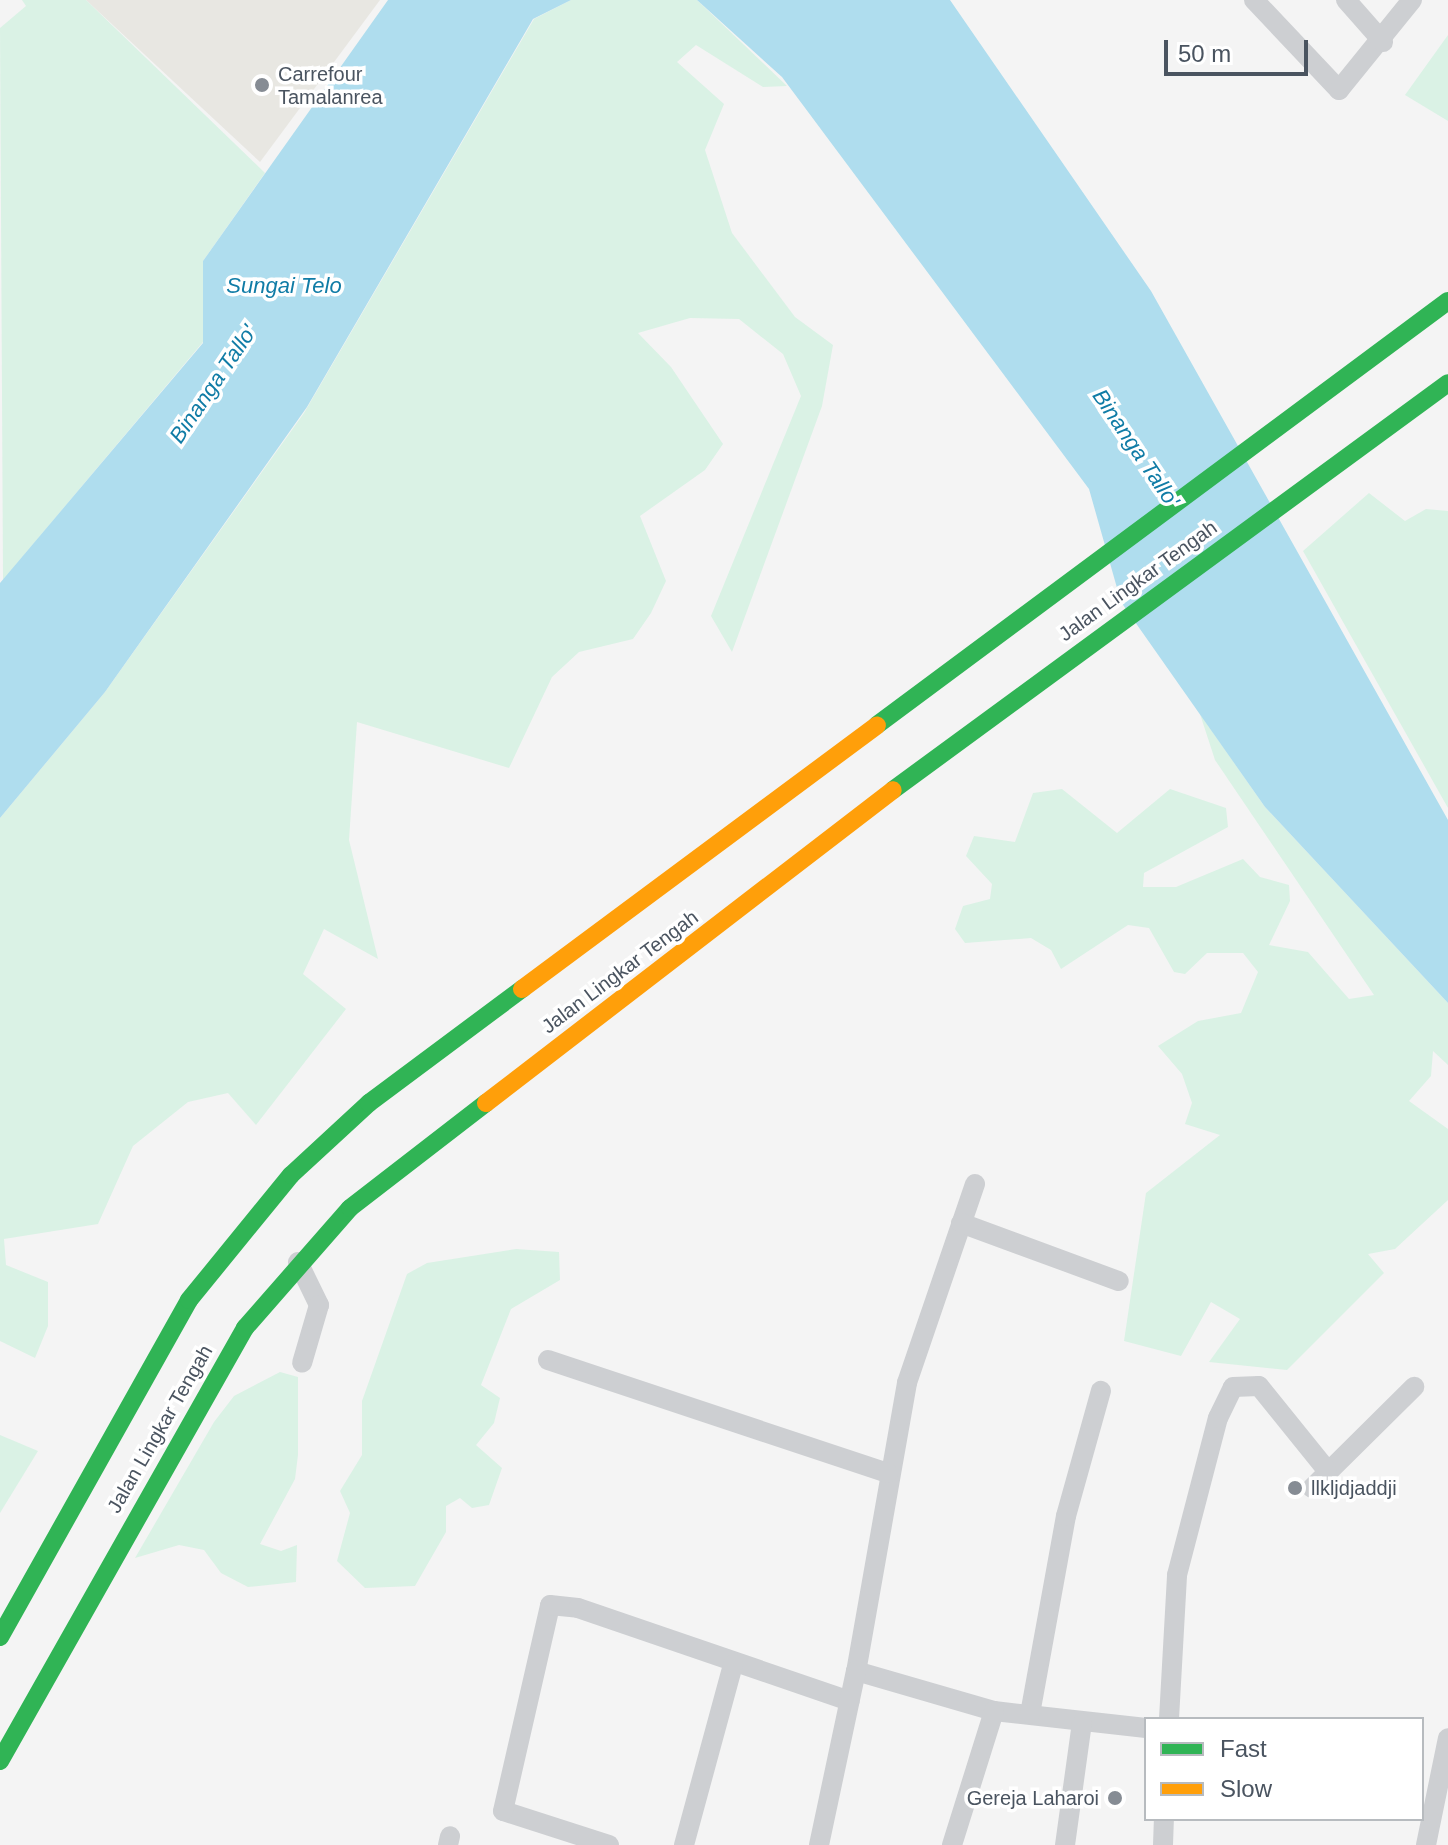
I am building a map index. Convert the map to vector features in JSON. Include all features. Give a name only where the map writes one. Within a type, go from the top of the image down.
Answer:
[{"type":"main road","name":"Jalan Lingkar Tengah","points":[[0,1637],[189,1300],[291,1175],[369,1103],[1048,601],[1317,395],[1448,301]]},
{"type":"main road","name":"Jalan Lingkar Tengah","points":[[0,1761],[175,1443],[245,1328],[298,1262],[420,1148],[1085,647],[1448,383]]},
{"type":"street","points":[[1254,0],[1334,89],[1350,85],[1412,0]]},
{"type":"street","points":[[1346,0],[1383,42]]},
{"type":"street","points":[[819,1845],[856,1671],[888,1473],[907,1383],[975,1184]]},
{"type":"street","points":[[961,1223],[1119,1281]]},
{"type":"street","points":[[298,1262],[319,1305],[302,1363]]},
{"type":"street","points":[[548,1360],[888,1473]]},
{"type":"street","points":[[1169,1717],[1177,1575],[1218,1418],[1233,1387],[1259,1386],[1326,1469]]},
{"type":"street","points":[[1312,1488],[1326,1469],[1414,1387]]},
{"type":"street","points":[[1030,1714],[1066,1516],[1101,1391]]},
{"type":"street","points":[[609,1845],[503,1811],[550,1605],[578,1608],[733,1665],[850,1701]]},
{"type":"street","points":[[684,1845],[733,1665]]},
{"type":"street","points":[[856,1671],[994,1711],[1144,1728]]},
{"type":"street","points":[[952,1845],[994,1711]]},
{"type":"street","points":[[1065,1845],[1082,1723]]},
{"type":"street","points":[[1426,1845],[1448,1738]]},
{"type":"street","points":[[1163,1845],[1164,1821]]},
{"type":"shaded area","name":"Carrefour Tamalanrea","points":[[86,0],[380,0],[260,162]]},
{"type":"green space","points":[[22,0],[86,0],[265,173],[203,261],[203,342],[3,580],[0,28],[26,6]]},
{"type":"green space","points":[[571,0],[697,0],[787,86],[763,87],[696,45],[677,62],[724,104],[705,150],[732,233],[795,317],[833,345],[822,406],[732,652],[711,616],[801,396],[783,354],[739,319],[690,318],[638,333],[671,367],[723,444],[705,470],[640,516],[666,581],[651,613],[633,639],[579,652],[552,677],[509,768],[357,722],[349,840],[378,959],[324,929],[303,974],[346,1009],[256,1125],[228,1093],[188,1102],[133,1146],[98,1224],[4,1239],[6,1265],[48,1282],[48,1326],[35,1358],[0,1341],[0,818],[105,692],[304,413],[534,19]]},
{"type":"green space","points":[[1448,35],[1448,121],[1405,95]]},
{"type":"green space","points":[[1369,493],[1405,521],[1426,509],[1448,511],[1448,808],[1303,551]]},
{"type":"green space","points":[[1200,714],[1265,807],[1448,1003],[1448,1065],[1433,1051],[1431,1076],[1409,1101],[1448,1129],[1448,1200],[1395,1249],[1368,1254],[1384,1273],[1287,1370],[1209,1362],[1240,1319],[1211,1302],[1181,1356],[1124,1341],[1146,1193],[1220,1135],[1185,1124],[1192,1103],[1182,1074],[1158,1046],[1198,1021],[1241,1013],[1258,972],[1243,953],[1207,953],[1185,974],[1174,972],[1149,928],[1128,925],[1061,969],[1051,950],[1031,938],[965,943],[955,929],[963,906],[990,899],[992,884],[966,856],[974,836],[1015,842],[1033,793],[1062,789],[1117,833],[1170,789],[1226,808],[1228,827],[1144,873],[1143,887],[1176,887],[1243,859],[1260,877],[1289,885],[1290,901],[1269,945],[1308,952],[1349,999],[1374,995],[1215,760]]},
{"type":"green space","points":[[516,1249],[559,1252],[560,1280],[511,1309],[481,1385],[500,1398],[494,1423],[476,1445],[502,1468],[489,1505],[472,1508],[460,1498],[446,1506],[446,1532],[415,1586],[365,1588],[337,1561],[350,1513],[340,1491],[362,1455],[362,1401],[407,1274],[427,1263]]},
{"type":"green space","points":[[280,1372],[298,1377],[298,1455],[295,1479],[260,1544],[281,1551],[297,1545],[296,1582],[248,1587],[221,1573],[204,1550],[179,1545],[135,1558],[214,1422],[234,1396]]},
{"type":"green space","points":[[0,1435],[38,1451],[0,1513]]},
{"type":"water","name":"Sungai Telo","points":[[388,0],[571,0],[533,19],[307,407],[105,692],[0,818],[0,583],[203,343],[203,261]]},
{"type":"water","name":"Binanga Tallo'","points":[[697,0],[950,0],[1151,291],[1448,820],[1448,1003],[1265,807],[1121,602],[1089,489],[782,77]]},
{"type":"traffic: fast","points":[[877,725],[1448,301]]},
{"type":"traffic: fast","points":[[893,790],[1448,383]]},
{"type":"traffic: fast","points":[[0,1637],[189,1300],[291,1175],[369,1103],[522,989]]},
{"type":"traffic: fast","points":[[0,1761],[245,1328],[350,1208],[486,1103]]},
{"type":"traffic: slow","points":[[522,989],[877,725]]},
{"type":"traffic: slow","points":[[486,1103],[893,790]]},
{"type":"place","name":"Carrefour Tamalanrea","points":[[262,85]]},
{"type":"place","name":"llkljdjaddji","points":[[1295,1488]]},
{"type":"place","name":"Gereja Laharoi","points":[[1115,1798]]}]
